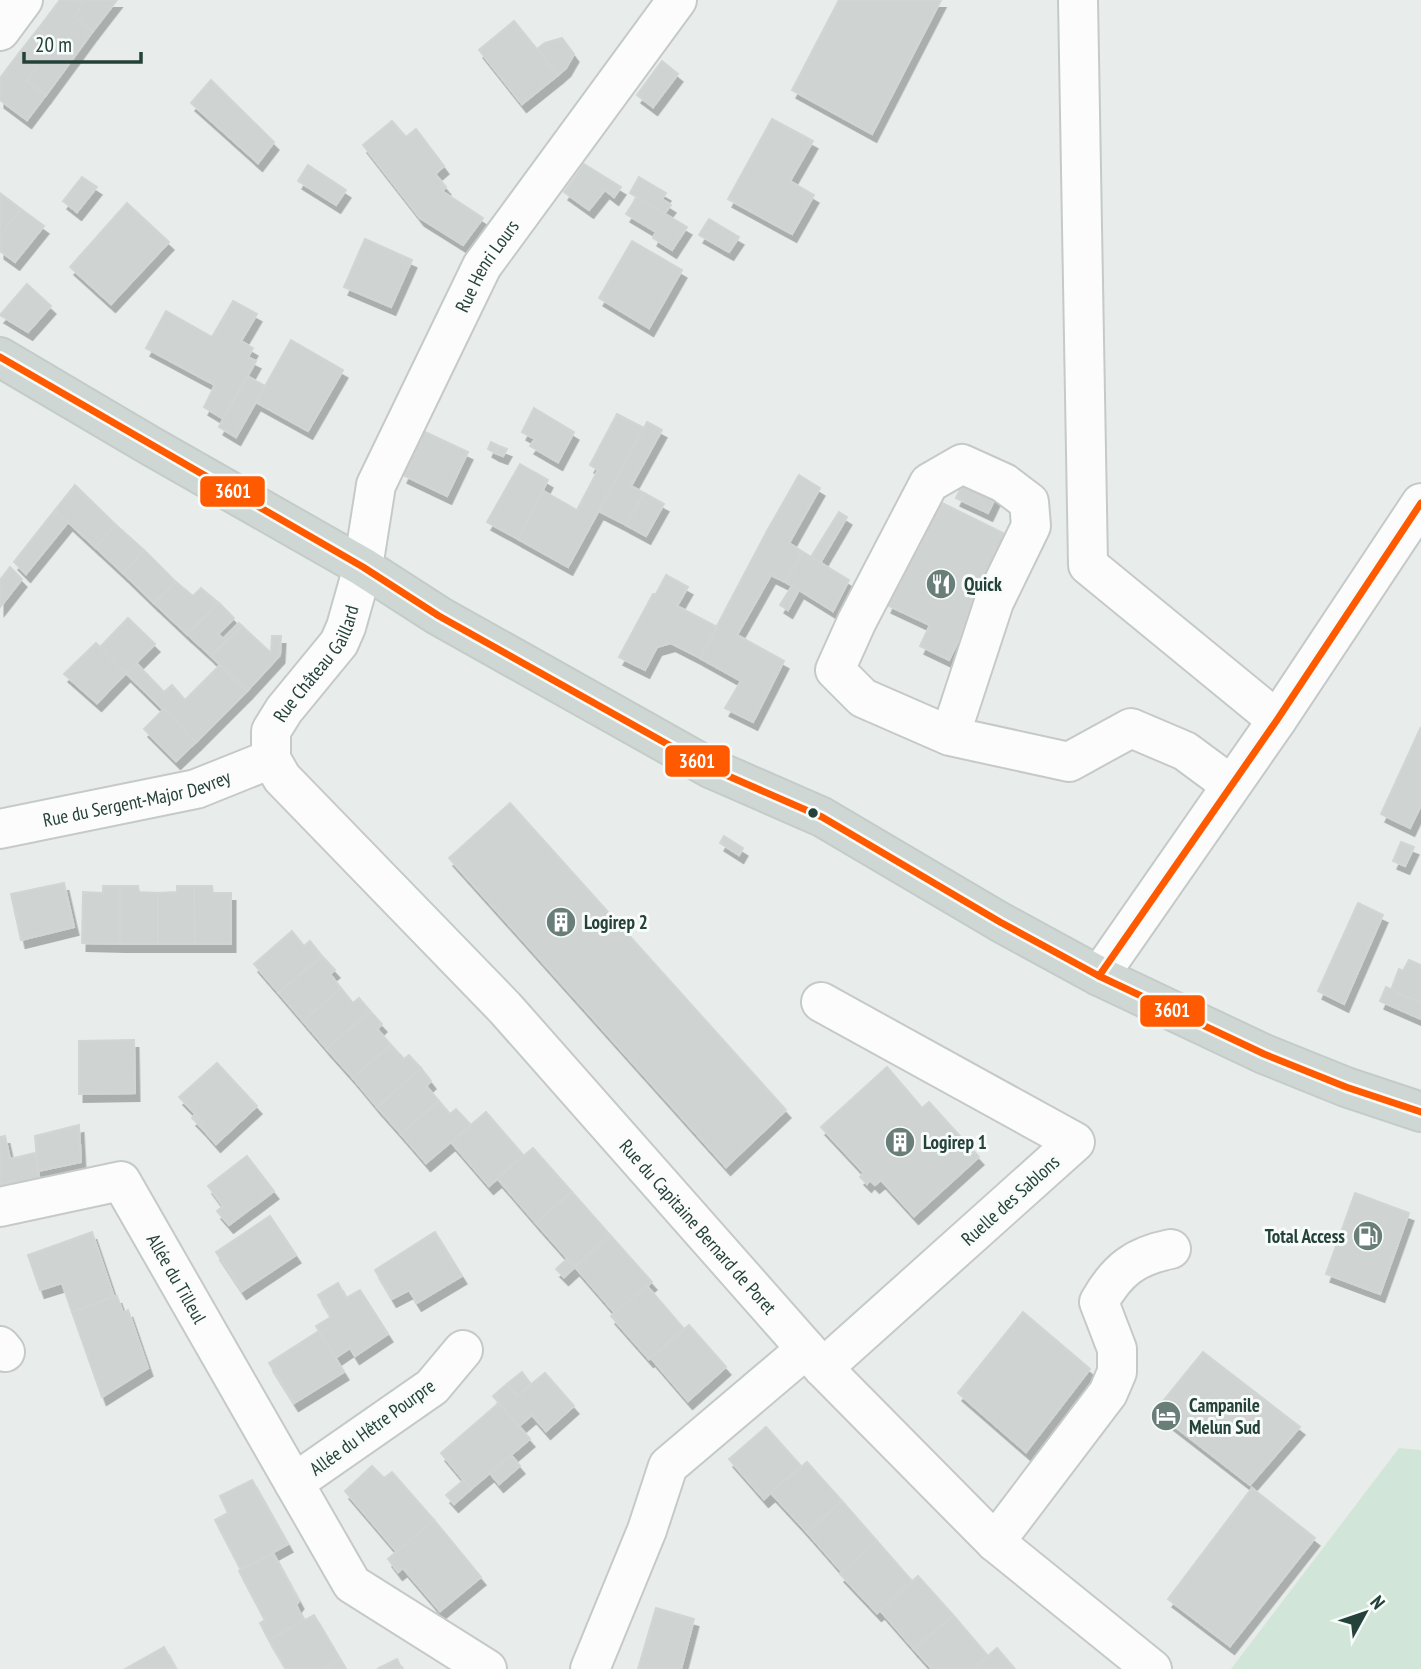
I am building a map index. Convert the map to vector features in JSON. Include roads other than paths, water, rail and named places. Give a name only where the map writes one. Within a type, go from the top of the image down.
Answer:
[{"type":"main road","points":[[0,357],[363,567],[439,616],[698,761],[822,817],[1000,922],[1099,976],[1264,1054],[1346,1087],[1421,1112]]},
{"type":"street","points":[[0,31],[23,0]]},
{"type":"street","name":"Rue Henri Lours","points":[[363,567],[376,485],[482,267],[677,0]]},
{"type":"street","points":[[1078,0],[1088,565],[1277,720]]},
{"type":"street","points":[[950,736],[994,602],[1031,526],[1029,502],[1004,482],[962,464],[929,483],[857,621],[835,670],[863,698],[950,736],[1069,762],[1131,728],[1185,751],[1231,785]]},
{"type":"street","points":[[1099,976],[1277,720],[1421,503]]},
{"type":"street","name":"Rue Château Gaillard","points":[[271,759],[271,731],[284,710],[339,643],[363,567]]},
{"type":"street","name":"Rue du Sergent-Major Devrey","points":[[0,829],[196,789],[271,759]]},
{"type":"street","name":"Rue du Capitaine Bernard de Poret","points":[[271,759],[282,778],[505,1008],[815,1359],[995,1542],[1152,1669]]},
{"type":"street","name":"Ruelle des Sablons","points":[[815,1359],[1075,1142],[821,1002]]},
{"type":"street","name":"Allée du Tilleul","points":[[0,1207],[121,1181],[294,1483]]},
{"type":"street","points":[[995,1542],[1108,1393],[1117,1372],[1116,1349],[1099,1302],[1108,1286],[1123,1269],[1144,1255],[1171,1249]]},
{"type":"street","name":"Allée du Hêtre Pourpre","points":[[463,1350],[432,1387],[294,1483],[352,1584],[488,1669]]},
{"type":"street","points":[[590,1669],[646,1530],[668,1466],[815,1359]]},
{"type":"place","name":"Quick","points":[[941,584]]},
{"type":"place","name":"Logirep 2","points":[[561,922]]},
{"type":"place","name":"Logirep 1","points":[[900,1142]]},
{"type":"place","name":"Total Access","points":[[1368,1236]]},
{"type":"place","name":"Campanile Melun Sud","points":[[1166,1416]]}]
